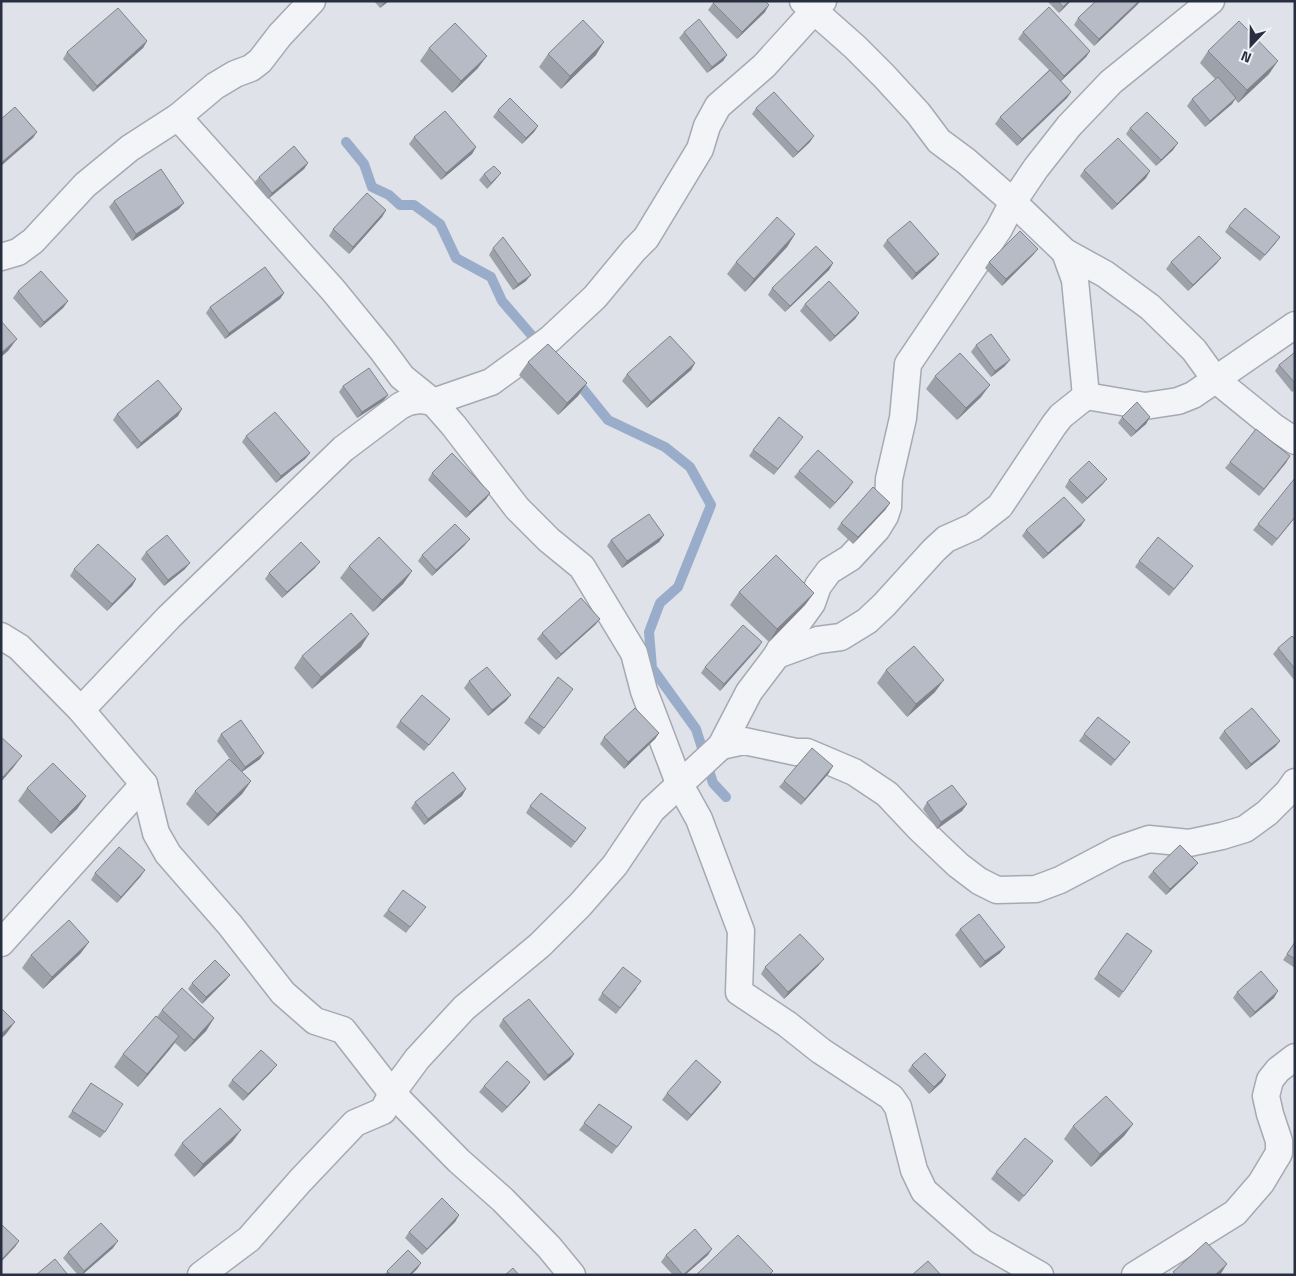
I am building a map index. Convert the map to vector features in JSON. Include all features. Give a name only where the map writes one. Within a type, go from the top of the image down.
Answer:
[{"type":"street","points":[[201,1275],[249,1239],[300,1181],[355,1124],[383,1111],[392,1092],[417,1059],[464,1008],[540,944],[580,905],[615,866],[652,810],[721,746],[749,692],[812,603],[818,586],[829,570],[850,558],[877,529],[885,516],[888,507],[889,478],[903,418],[908,364],[999,229],[1013,202],[1036,168],[1069,126],[1111,82],[1211,1]]},
{"type":"street","points":[[1,257],[18,252],[33,241],[85,185],[130,148],[178,117],[216,86],[235,74],[252,68],[309,3]]},
{"type":"street","points":[[81,710],[169,617],[343,449],[408,402],[420,400],[433,402],[491,382],[550,339],[595,298],[646,238],[700,149],[707,126],[718,106],[764,66],[813,4],[884,76],[918,113],[939,141],[966,161],[1013,202],[1065,252],[1105,274],[1150,307],[1194,350],[1215,378],[1274,427],[1295,441]]},
{"type":"street","points":[[178,117],[333,290],[402,377],[433,402],[454,426],[517,508],[549,540],[582,567],[634,652],[644,691],[680,783],[699,819],[741,931],[739,992],[787,1024],[821,1051],[891,1097],[898,1107],[914,1170],[924,1191],[982,1242],[1040,1275]]},
{"type":"street","points":[[1065,252],[1075,280],[1086,396]]},
{"type":"street","points":[[777,655],[818,640],[841,637],[867,621],[946,539],[973,527],[1000,506],[1061,416],[1086,396],[1145,406],[1178,401],[1193,395],[1215,378],[1295,325]]},
{"type":"street","points":[[1,636],[19,647],[81,710],[144,784],[156,833],[168,854],[230,925],[283,993],[315,1021],[343,1030],[392,1092],[459,1161],[502,1200],[549,1247],[572,1275]]},
{"type":"street","points":[[721,746],[744,741],[796,752],[807,752],[854,772],[887,794],[958,865],[979,881],[997,890],[1036,889],[1060,880],[1117,850],[1149,839],[1189,843],[1222,836],[1245,828],[1267,813],[1288,792],[1295,782]]},
{"type":"street","points":[[1,943],[144,784]]},
{"type":"street","points":[[1135,1275],[1235,1213],[1262,1183],[1279,1153],[1279,1141],[1266,1096],[1270,1080],[1278,1070],[1295,1057]]},
{"type":"building","points":[[715,1],[765,1],[769,5],[742,32],[713,3]]},
{"type":"building","points":[[1058,1],[1069,1],[1063,7]]},
{"type":"building","points":[[1096,1],[1139,1],[1099,39],[1078,18]]},
{"type":"building","points":[[1049,7],[1090,51],[1064,76],[1023,32]]},
{"type":"building","points":[[118,8],[147,41],[97,86],[67,52]]},
{"type":"building","points":[[699,19],[727,55],[712,67],[684,32]]},
{"type":"building","points":[[583,20],[604,42],[570,76],[548,54]]},
{"type":"building","points":[[1239,21],[1278,61],[1247,90],[1208,51]]},
{"type":"building","points":[[455,23],[487,56],[461,81],[429,48]]},
{"type":"building","points":[[1050,70],[1071,92],[1022,139],[1000,117]]},
{"type":"building","points":[[1218,77],[1236,98],[1210,121],[1192,99]]},
{"type":"building","points":[[774,92],[814,136],[798,152],[756,108]]},
{"type":"building","points":[[510,98],[538,126],[526,138],[498,110]]},
{"type":"building","points":[[15,107],[37,132],[1,163],[1,119]]},
{"type":"building","points":[[445,111],[476,147],[446,173],[414,137]]},
{"type":"building","points":[[1147,112],[1178,143],[1161,160],[1130,128]]},
{"type":"building","points":[[1118,138],[1150,171],[1117,204],[1084,170]]},
{"type":"building","points":[[294,146],[308,163],[272,193],[259,177]]},
{"type":"building","points":[[494,166],[501,173],[491,183],[484,174]]},
{"type":"building","points":[[161,169],[184,203],[136,234],[114,201]]},
{"type":"building","points":[[367,193],[386,210],[353,247],[333,229]]},
{"type":"building","points":[[1245,208],[1280,237],[1265,255],[1229,226]]},
{"type":"building","points":[[777,217],[795,234],[754,279],[736,262]]},
{"type":"building","points":[[910,221],[939,254],[916,273],[887,240]]},
{"type":"building","points":[[1020,231],[1038,249],[1006,279],[989,262]]},
{"type":"building","points":[[1199,236],[1221,258],[1193,285],[1171,262]]},
{"type":"building","points":[[503,237],[531,275],[518,284],[493,248]]},
{"type":"building","points":[[816,246],[833,263],[790,306],[772,288]]},
{"type":"building","points":[[265,267],[284,293],[229,333],[210,307]]},
{"type":"building","points":[[41,271],[68,301],[44,322],[18,291]]},
{"type":"building","points":[[829,281],[859,313],[835,336],[805,304]]},
{"type":"building","points":[[1,321],[17,339],[1,353]]},
{"type":"building","points":[[991,334],[1010,360],[995,371],[976,345]]},
{"type":"building","points":[[670,336],[695,363],[651,402],[627,374]]},
{"type":"building","points":[[548,344],[587,383],[567,403],[528,362]]},
{"type":"building","points":[[1295,352],[1295,383],[1279,365]]},
{"type":"building","points":[[960,353],[990,385],[966,408],[935,376]]},
{"type":"building","points":[[369,368],[388,395],[362,412],[343,386]]},
{"type":"building","points":[[158,380],[182,409],[141,443],[117,414]]},
{"type":"building","points":[[1137,402],[1150,417],[1136,431],[1122,417]]},
{"type":"building","points":[[275,412],[310,453],[281,476],[246,436]]},
{"type":"building","points":[[779,417],[803,437],[778,469],[753,450]]},
{"type":"building","points":[[1256,429],[1290,456],[1264,489],[1230,462]]},
{"type":"building","points":[[818,450],[853,482],[835,503],[799,471]]},
{"type":"building","points":[[452,453],[490,493],[470,512],[432,473]]},
{"type":"building","points":[[1089,461],[1107,479],[1087,498],[1069,480]]},
{"type":"building","points":[[1295,478],[1295,517],[1277,539],[1258,524]]},
{"type":"building","points":[[873,487],[890,503],[858,537],[841,523]]},
{"type":"building","points":[[1064,497],[1085,520],[1048,553],[1026,530]]},
{"type":"building","points":[[649,514],[664,535],[627,561],[611,540]]},
{"type":"building","points":[[455,524],[470,539],[436,570],[422,555]]},
{"type":"building","points":[[167,535],[190,563],[168,580],[146,552]]},
{"type":"building","points":[[379,537],[412,571],[382,600],[349,566]]},
{"type":"building","points":[[1158,537],[1193,566],[1174,589],[1139,561]]},
{"type":"building","points":[[301,542],[320,562],[287,592],[269,573]]},
{"type":"building","points":[[98,544],[136,579],[112,604],[74,569]]},
{"type":"building","points":[[776,555],[814,593],[777,629],[739,592]]},
{"type":"building","points":[[581,598],[600,619],[561,654],[542,633]]},
{"type":"building","points":[[351,613],[369,634],[321,677],[302,656]]},
{"type":"building","points":[[743,625],[762,642],[724,684],[705,667]]},
{"type":"building","points":[[1292,636],[1295,639],[1295,669],[1278,648]]},
{"type":"building","points":[[914,646],[944,680],[916,704],[886,670]]},
{"type":"building","points":[[487,667],[511,695],[492,710],[469,681]]},
{"type":"building","points":[[558,677],[573,689],[544,728],[529,717]]},
{"type":"building","points":[[422,695],[450,719],[429,745],[400,721]]},
{"type":"building","points":[[635,708],[659,733],[628,762],[604,737]]},
{"type":"building","points":[[1252,708],[1280,741],[1251,764],[1224,731]]},
{"type":"building","points":[[1098,717],[1130,742],[1115,760],[1084,734]]},
{"type":"building","points":[[241,720],[264,753],[245,767],[221,734]]},
{"type":"building","points":[[1,737],[22,756],[3,777],[1,775]]},
{"type":"building","points":[[812,748],[833,766],[805,799],[784,781]]},
{"type":"building","points":[[229,759],[251,781],[217,814],[195,791]]},
{"type":"building","points":[[53,763],[86,796],[60,822],[27,788]]},
{"type":"building","points":[[453,772],[466,789],[428,819],[415,802]]},
{"type":"building","points":[[952,785],[967,804],[941,822],[927,802]]},
{"type":"building","points":[[541,793],[586,828],[575,842],[530,806]]},
{"type":"building","points":[[1180,845],[1198,863],[1170,889],[1153,871]]},
{"type":"building","points":[[119,847],[145,870],[121,897],[95,873]]},
{"type":"building","points":[[403,890],[426,907],[410,927],[388,910]]},
{"type":"building","points":[[979,914],[1005,947],[985,961],[960,929]]},
{"type":"building","points":[[69,920],[89,942],[52,977],[31,955]]},
{"type":"building","points":[[1127,933],[1152,951],[1123,992],[1098,973]]},
{"type":"building","points":[[800,934],[824,959],[788,992],[765,967]]},
{"type":"building","points":[[1295,942],[1295,959],[1287,954]]},
{"type":"building","points":[[215,960],[230,975],[206,997],[192,983]]},
{"type":"building","points":[[623,967],[641,981],[620,1008],[602,993]]},
{"type":"building","points":[[1261,971],[1278,991],[1255,1012],[1237,992]]},
{"type":"building","points":[[182,988],[214,1018],[194,1040],[162,1010]]},
{"type":"building","points":[[529,999],[574,1054],[548,1075],[503,1019]]},
{"type":"building","points":[[1,1008],[15,1022],[1,1034]]},
{"type":"building","points":[[156,1016],[179,1036],[147,1074],[123,1054]]},
{"type":"building","points":[[261,1050],[277,1065],[248,1094],[232,1080]]},
{"type":"building","points":[[925,1053],[946,1075],[934,1087],[912,1065]]},
{"type":"building","points":[[696,1060],[721,1082],[691,1115],[667,1093]]},
{"type":"building","points":[[507,1061],[530,1082],[507,1107],[484,1086]]},
{"type":"building","points":[[91,1083],[123,1104],[105,1132],[72,1111]]},
{"type":"building","points":[[1106,1096],[1133,1124],[1100,1154],[1073,1126]]},
{"type":"building","points":[[599,1104],[632,1127],[617,1147],[584,1123]]},
{"type":"building","points":[[220,1108],[241,1130],[203,1164],[182,1143]]},
{"type":"building","points":[[1025,1138],[1053,1161],[1024,1196],[996,1172]]},
{"type":"building","points":[[442,1198],[459,1215],[427,1249],[409,1232]]},
{"type":"building","points":[[101,1223],[118,1241],[84,1271],[68,1252]]},
{"type":"building","points":[[1,1226],[19,1241],[1,1260]]},
{"type":"building","points":[[695,1229],[712,1249],[683,1275],[666,1255]]},
{"type":"building","points":[[738,1235],[773,1271],[769,1275],[696,1275]]},
{"type":"building","points":[[1206,1242],[1227,1264],[1215,1275],[1176,1275],[1173,1272]]},
{"type":"building","points":[[408,1250],[421,1263],[409,1275],[391,1275],[387,1271]]},
{"type":"building","points":[[55,1259],[68,1275],[36,1275]]},
{"type":"building","points":[[928,1261],[941,1275],[912,1275]]},
{"type":"building","points":[[513,1268],[519,1275],[505,1275]]},
{"type":"waterway","points":[[346,142],[364,164],[372,187],[389,195],[400,205],[414,205],[440,224],[456,258],[491,277],[502,301],[540,345]]},
{"type":"waterway","points":[[575,379],[608,420],[665,447],[690,467],[711,505],[678,587],[660,603],[649,632],[652,668],[696,729],[713,783],[726,797]]}]
